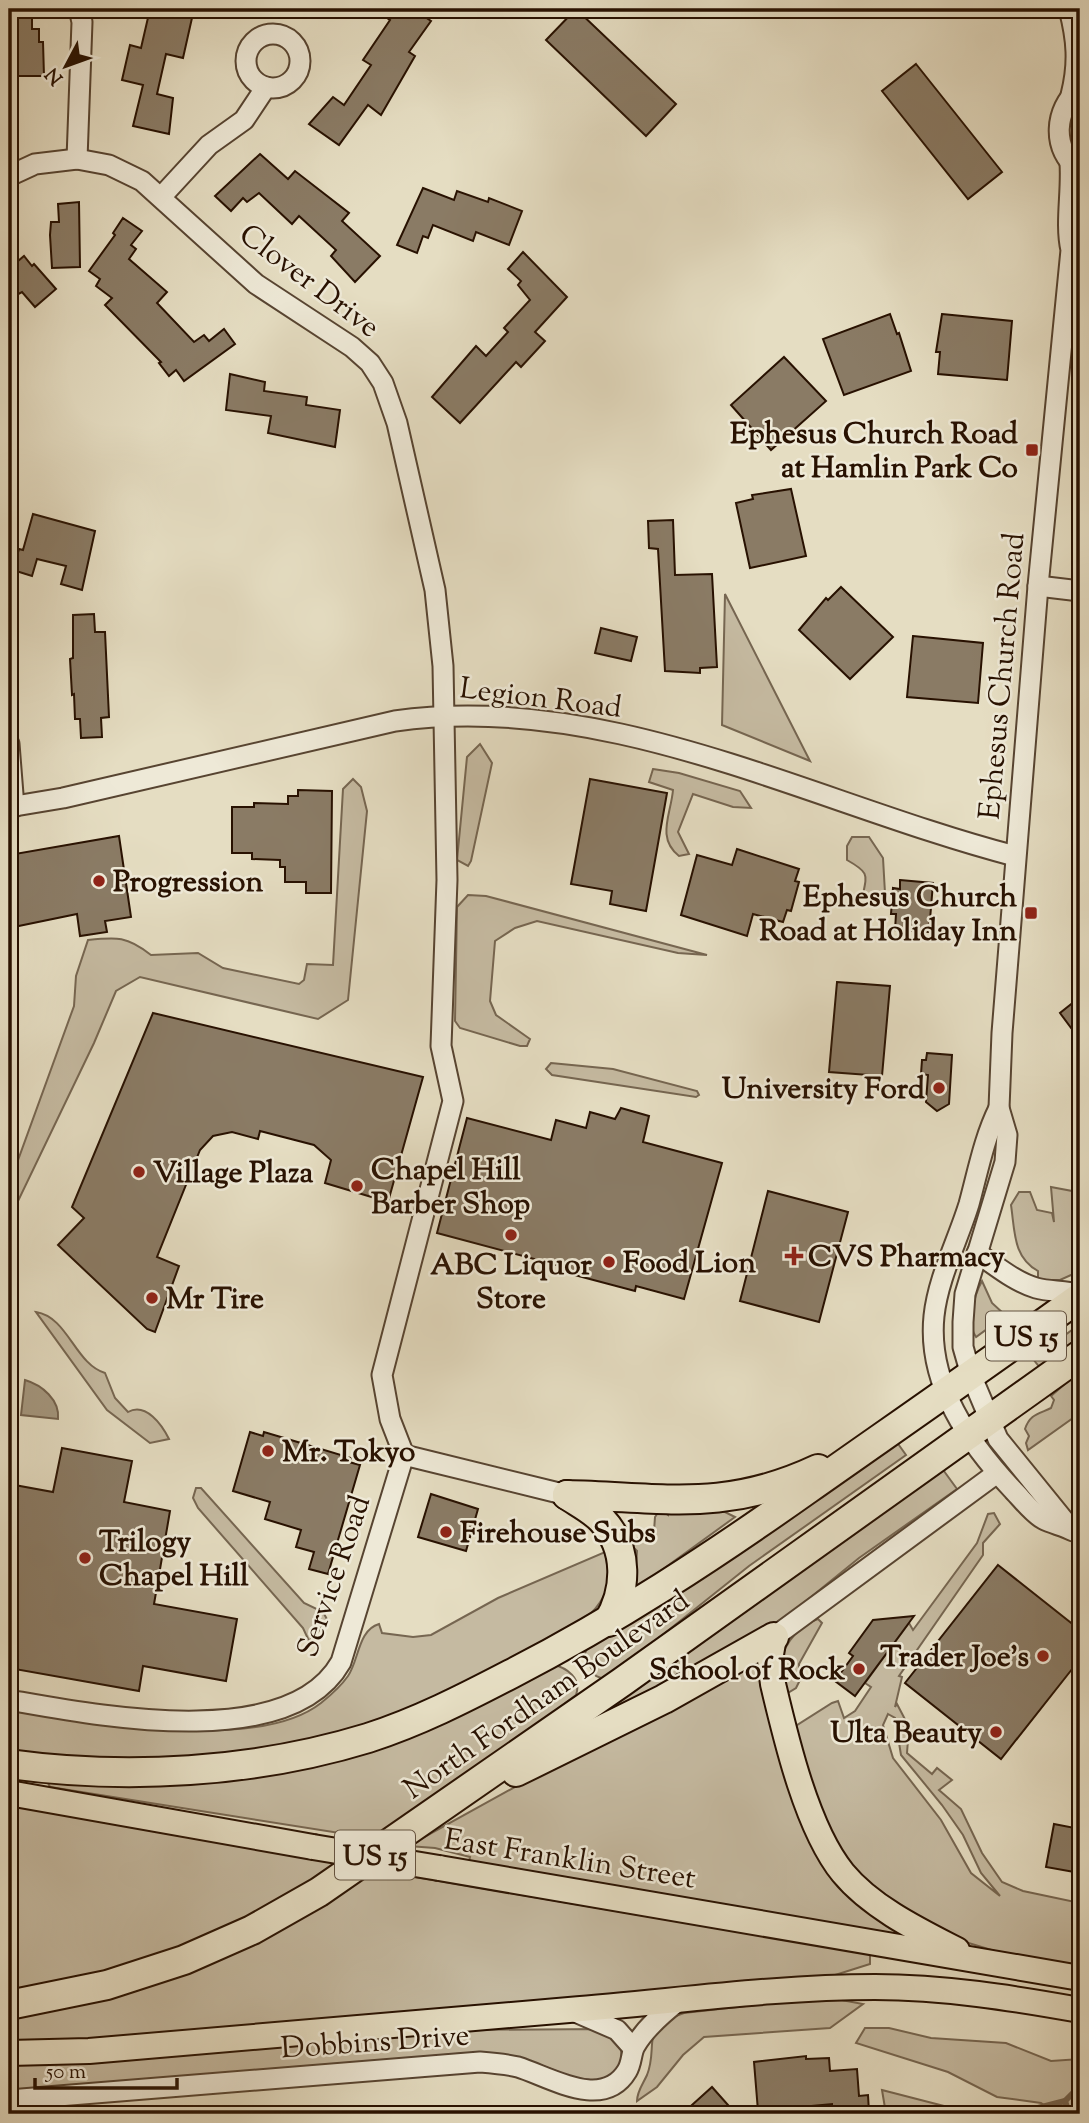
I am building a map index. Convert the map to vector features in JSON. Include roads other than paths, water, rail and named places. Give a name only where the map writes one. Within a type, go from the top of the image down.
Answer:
[{"type":"highway","name":"North Fordham Boulevard","points":[[9,1764],[69,1771],[136,1772],[263,1761],[329,1749],[406,1725],[461,1700],[608,1622],[692,1571],[1080,1296]]},
{"type":"highway","name":"North Fordham Boulevard","points":[[9,2005],[107,1985],[220,1945],[320,1892],[1080,1354]]},
{"type":"highway","points":[[567,1495],[668,1502],[726,1498],[803,1476],[871,1445]]},
{"type":"highway","points":[[567,1495],[603,1521],[618,1548],[622,1584],[618,1602],[608,1622]]},
{"type":"highway","points":[[438,1810],[606,1729],[774,1637]]},
{"type":"main road","points":[[774,1637],[770,1660],[777,1702],[816,1826],[827,1851],[863,1893],[917,1929],[976,1961]]},
{"type":"main road","name":"East Franklin Street","points":[[9,1793],[1080,1978]]},
{"type":"main road","points":[[9,2053],[89,2050],[681,1999],[876,1987],[990,1996],[1080,2010]]},
{"type":"street","points":[[77,159],[82,22],[79,9]]},
{"type":"street","points":[[1069,9],[1077,50],[1076,91]]},
{"type":"street","points":[[162,196],[209,145],[253,110],[266,87]]},
{"type":"street","name":"Ephesus Church Road","points":[[978,1428],[971,1375],[963,1347],[965,1294],[1005,1163],[1007,1135],[999,1108],[1015,856],[1038,586],[1076,246],[1067,233],[1075,167],[1063,151],[1058,128],[1062,110],[1076,91]]},
{"type":"street","name":"Clover Drive","points":[[9,176],[35,164],[77,159],[109,165],[142,181],[162,196],[257,285],[352,347],[370,363],[383,383],[397,422],[435,590],[445,715],[447,880],[441,1046],[453,1101],[383,1366],[384,1392],[404,1455]]},
{"type":"street","points":[[1038,586],[1080,591]]},
{"type":"street","name":"Legion Road","points":[[11,807],[395,721],[445,715],[489,714],[569,724],[685,749],[1015,856]]},
{"type":"street","points":[[9,744],[11,807]]},
{"type":"street","name":"Ephesus Church Road","points":[[978,1428],[945,1393],[936,1357],[934,1317],[987,1132],[999,1108]]},
{"type":"street","points":[[977,1253],[1026,1284],[1047,1290],[1062,1289],[1080,1296]]},
{"type":"street","points":[[978,1428],[997,1472],[1042,1519],[1076,1532]]},
{"type":"street","points":[[978,1428],[1011,1457],[1076,1532]]},
{"type":"street","points":[[404,1455],[567,1495]]},
{"type":"street","name":"Service Road","points":[[9,1700],[118,1717],[172,1720],[244,1717],[282,1709],[306,1699],[324,1686],[341,1662],[404,1455]]},
{"type":"street","points":[[774,1637],[997,1472]]},
{"type":"street","name":"Dobbins Drive","points":[[9,2100],[480,2062],[514,2066],[566,2085],[598,2090],[614,2085],[623,2077],[631,2065],[633,2048],[651,2025],[681,1999]]},
{"type":"street","points":[[572,2010],[617,2030],[633,2048]]},
{"type":"waterway","points":[[1035,2114],[1038,2108],[1065,2101],[1080,2086]]},
{"type":"waterway","points":[[1065,2101],[1069,2114]]},
{"type":"place","name":"Ephesus Church Road at Hamlin Park Co","points":[[1032,450]]},
{"type":"place","name":"Progression","points":[[99,881]]},
{"type":"place","name":"Ephesus Church Road at Holiday Inn","points":[[1031,913]]},
{"type":"place","name":"University Ford","points":[[939,1088]]},
{"type":"place","name":"Village Plaza","points":[[139,1172]]},
{"type":"place","name":"Chapel Hill Barber Shop","points":[[357,1186]]},
{"type":"place","name":"ABC Liquor Store","points":[[511,1235]]},
{"type":"place","name":"CVS Pharmacy","points":[[794,1256]]},
{"type":"place","name":"Food Lion","points":[[609,1262]]},
{"type":"place","name":"Mr Tire","points":[[152,1298]]},
{"type":"place","name":"Mr. Tokyo","points":[[268,1451]]},
{"type":"place","name":"Firehouse Subs","points":[[446,1532]]},
{"type":"place","name":"Trilogy Chapel Hill","points":[[85,1558]]},
{"type":"place","name":"Trader Joe's","points":[[1043,1656]]},
{"type":"place","name":"School of Rock","points":[[859,1669]]},
{"type":"place","name":"Ulta Beauty","points":[[996,1732]]}]
